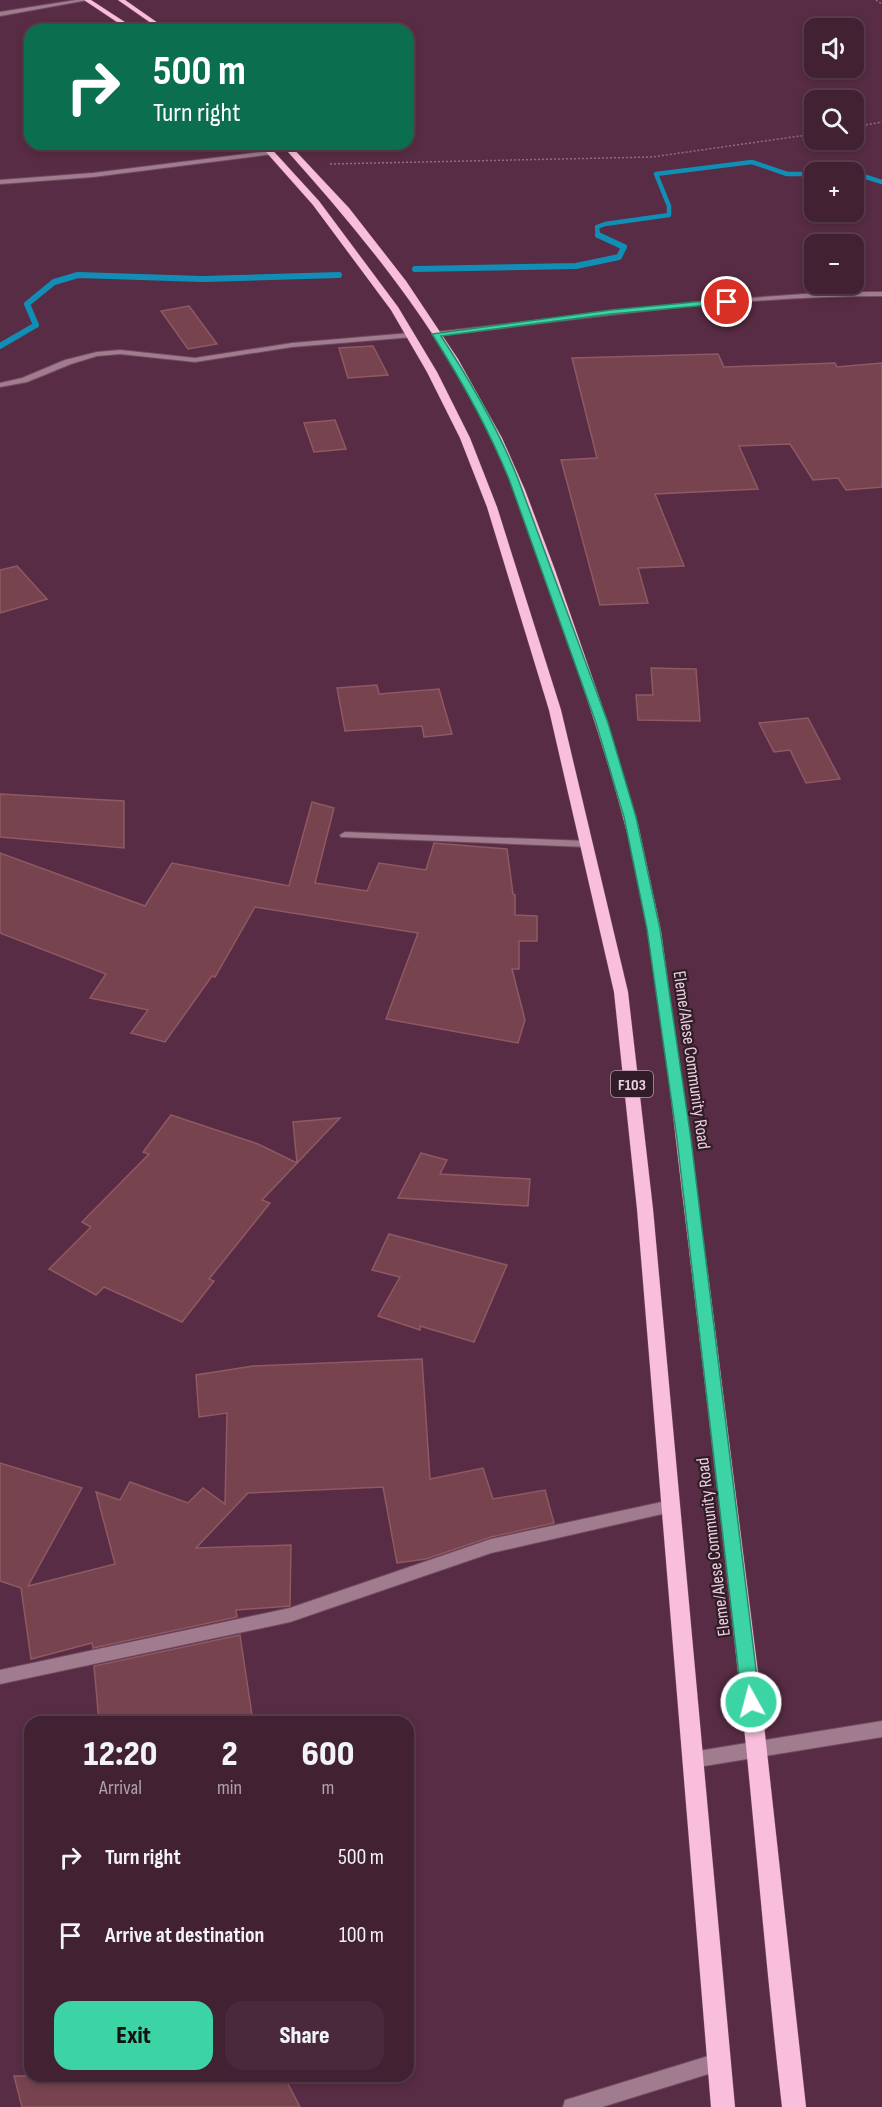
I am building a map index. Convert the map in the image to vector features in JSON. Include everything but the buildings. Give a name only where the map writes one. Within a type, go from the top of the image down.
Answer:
[{"type":"main road","points":[[86,0],[124,24]]},
{"type":"main road","points":[[121,0],[156,24]]},
{"type":"main road","name":"Eleme/Alese Community Road","points":[[275,150],[361,259],[410,335],[465,438],[492,507],[555,710],[621,992],[645,1209],[723,2107]]},
{"type":"main road","name":"Eleme/Alese Community Road","points":[[278,150],[306,165],[383,256],[469,386],[502,450],[555,586],[602,723],[630,817],[654,929],[684,1139],[756,1749],[779,1997],[794,2107]]},
{"type":"street","points":[[0,14],[86,0]]},
{"type":"street","points":[[0,182],[93,175],[254,150]]},
{"type":"street","points":[[436,334],[707,303],[850,293],[882,294]]},
{"type":"street","points":[[0,385],[24,380],[68,362],[97,354],[120,352],[195,360],[292,345],[410,335]]},
{"type":"street","points":[[345,835],[586,844]]},
{"type":"street","points":[[0,1677],[290,1615],[491,1546],[671,1506]]},
{"type":"street","points":[[692,1760],[882,1729]]},
{"type":"street","points":[[572,2107],[718,2062]]},
{"type":"path","points":[[876,0],[882,4]]},
{"type":"path","points":[[864,125],[882,122]]},
{"type":"path","points":[[306,165],[652,157],[730,148],[804,136]]},
{"type":"waterway","points":[[598,236],[597,227],[605,224],[669,215],[669,206],[656,174],[752,162],[787,174],[804,174]]},
{"type":"waterway","points":[[864,176],[882,182]]},
{"type":"waterway","points":[[415,269],[576,266],[619,257],[624,247],[598,235]]},
{"type":"waterway","points":[[0,346],[36,325],[27,304],[54,282],[78,275],[202,279],[339,275]]},
{"type":"route","points":[[727,302],[611,312],[436,334],[469,386],[498,440],[514,479],[551,576],[602,723],[630,817],[654,929],[684,1139],[751,1702]]}]
